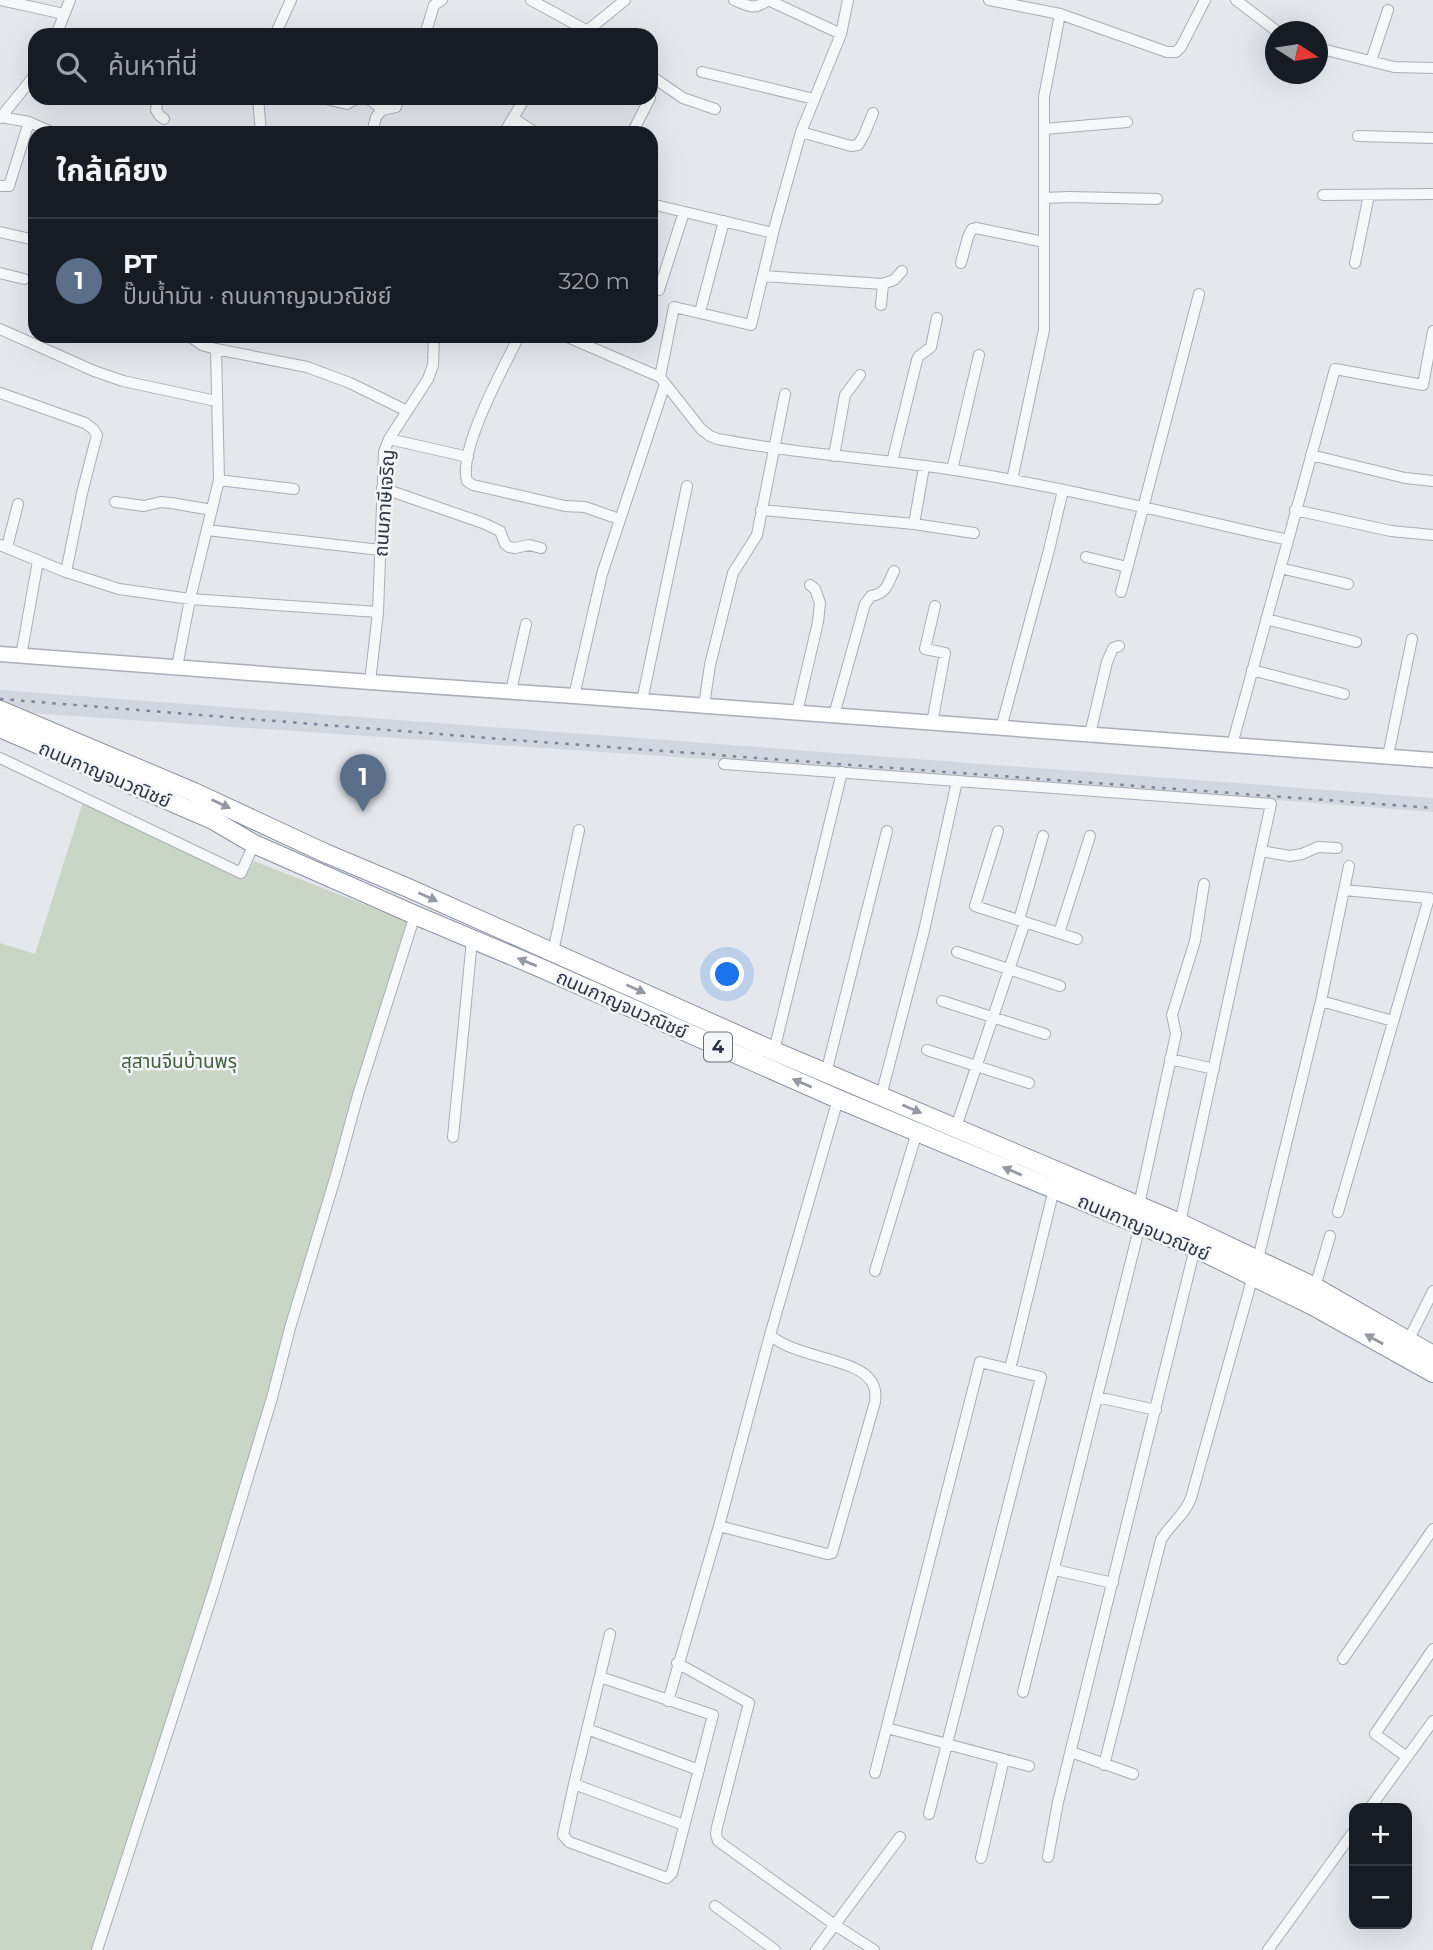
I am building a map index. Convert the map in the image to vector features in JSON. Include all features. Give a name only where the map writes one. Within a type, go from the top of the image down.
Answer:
[{"type":"highway","name":"ถนนกาญจนวณิชย์","points":[[0,710],[194,792],[325,853],[774,1051],[956,1127],[1141,1212],[1195,1248],[1315,1287],[1433,1355]]},
{"type":"highway","name":"ถนนกาญจนวณิชย์","points":[[4,733],[213,820],[254,845],[917,1132],[1054,1189],[1180,1223],[1336,1318],[1433,1373]]},
{"type":"highway","points":[[187,809],[194,792]]},
{"type":"street","points":[[1,0],[64,14]]},
{"type":"street","points":[[59,28],[70,0]]},
{"type":"street","points":[[278,28],[291,0]]},
{"type":"street","points":[[427,28],[435,5],[442,0]]},
{"type":"street","points":[[530,0],[579,28]]},
{"type":"street","points":[[594,28],[625,0]]},
{"type":"street","points":[[734,0],[751,7],[759,7],[768,0],[841,34]]},
{"type":"street","points":[[574,696],[603,574],[663,381],[674,307],[751,325],[801,132],[841,34],[848,0]]},
{"type":"street","points":[[989,0],[1015,2],[1060,14],[1167,52],[1175,52],[1181,47],[1205,0]]},
{"type":"street","points":[[1236,0],[1265,22]]},
{"type":"street","points":[[1371,61],[1388,10]]},
{"type":"street","points":[[1012,480],[1044,330],[1044,97],[1060,14]]},
{"type":"street","points":[[1328,50],[1394,67],[1433,68]]},
{"type":"street","points":[[702,72],[814,99]]},
{"type":"street","points":[[658,81],[683,98],[715,109]]},
{"type":"street","points":[[0,117],[28,83]]},
{"type":"street","points":[[157,105],[157,114],[164,119]]},
{"type":"street","points":[[259,105],[260,126]]},
{"type":"street","points":[[378,105],[382,110]]},
{"type":"street","points":[[374,126],[376,117],[382,110],[396,105]]},
{"type":"street","points":[[508,126],[521,105]]},
{"type":"street","points":[[636,126],[647,105]]},
{"type":"street","points":[[801,132],[851,146],[858,145],[873,113]]},
{"type":"street","points":[[0,117],[38,126]]},
{"type":"street","points":[[513,118],[525,126]]},
{"type":"street","points":[[0,186],[9,186],[29,122]]},
{"type":"street","points":[[1044,129],[1127,122]]},
{"type":"street","points":[[1358,136],[1433,138]]},
{"type":"street","points":[[1323,195],[1433,194]]},
{"type":"street","points":[[1355,263],[1369,195]]},
{"type":"street","points":[[1044,198],[1157,199]]},
{"type":"street","points":[[658,206],[773,233]]},
{"type":"street","points":[[659,290],[684,212]]},
{"type":"street","points":[[700,312],[724,221]]},
{"type":"street","points":[[961,263],[972,229],[1044,242]]},
{"type":"street","points":[[0,232],[28,238]]},
{"type":"street","points":[[763,276],[882,284],[894,280],[902,271]]},
{"type":"street","points":[[0,273],[24,279]]},
{"type":"street","points":[[881,305],[882,284]]},
{"type":"street","points":[[1121,592],[1199,294]]},
{"type":"street","points":[[892,463],[917,360],[919,355],[931,347],[937,318]]},
{"type":"street","points":[[0,329],[28,342]]},
{"type":"street","points":[[1232,746],[1335,369],[1423,385],[1433,331]]},
{"type":"street","points":[[31,343],[123,381],[216,401]]},
{"type":"street","points":[[199,343],[216,349],[307,367],[350,383],[407,411]]},
{"type":"street","name":"ถนนภาษีเจริญ","points":[[370,682],[378,612],[384,452],[389,439],[428,379],[433,365],[434,343]]},
{"type":"street","points":[[516,343],[481,414],[468,457],[465,477],[467,483],[565,506],[585,507],[619,519]]},
{"type":"street","points":[[580,343],[663,381],[698,425],[710,436],[722,440],[1012,480],[1288,540]]},
{"type":"street","points":[[177,667],[190,599],[219,480],[216,349]]},
{"type":"street","points":[[952,470],[979,355]]},
{"type":"street","points":[[834,456],[845,395],[860,375]]},
{"type":"street","points":[[0,393],[85,423],[97,435],[66,572]]},
{"type":"street","points":[[704,705],[710,665],[731,579],[735,568],[756,538],[785,394]]},
{"type":"street","points":[[389,439],[468,457]]},
{"type":"street","points":[[1311,455],[1405,478],[1433,481]]},
{"type":"street","points":[[914,524],[924,467]]},
{"type":"street","points":[[219,480],[294,489]]},
{"type":"street","points":[[642,701],[687,486]]},
{"type":"street","points":[[382,488],[483,523],[500,531],[509,547],[530,544],[541,548]]},
{"type":"street","points":[[1001,728],[1063,490]]},
{"type":"street","points":[[115,502],[144,506],[161,502],[212,510]]},
{"type":"street","points":[[18,504],[3,546],[66,572],[119,589],[190,599],[378,612]]},
{"type":"street","points":[[761,510],[914,524],[974,533]]},
{"type":"street","points":[[1296,510],[1391,531],[1433,535]]},
{"type":"street","points":[[207,530],[380,550]]},
{"type":"street","points":[[1086,557],[1127,567]]},
{"type":"street","points":[[21,656],[38,561]]},
{"type":"street","points":[[1280,568],[1348,584]]},
{"type":"street","points":[[834,715],[865,604],[871,596],[884,591],[894,571]]},
{"type":"street","points":[[797,712],[820,603],[815,589],[810,585]]},
{"type":"street","points":[[932,723],[945,653],[925,649],[935,606]]},
{"type":"street","points":[[1266,619],[1356,642]]},
{"type":"street","points":[[511,691],[526,624]]},
{"type":"street","points":[[1388,757],[1412,639]]},
{"type":"street","points":[[1090,734],[1107,662],[1113,648],[1119,646]]},
{"type":"street","points":[[0,654],[1433,760]]},
{"type":"street","points":[[1252,670],[1345,694]]},
{"type":"street","points":[[0,758],[241,873],[254,845]]},
{"type":"street","points":[[724,764],[1271,804],[1180,1223]]},
{"type":"street","points":[[774,1051],[842,772]]},
{"type":"street","points":[[881,1096],[923,931],[957,781]]},
{"type":"street","points":[[554,952],[579,830]]},
{"type":"street","points":[[826,1073],[887,831]]},
{"type":"street","points":[[998,831],[975,906],[1077,939]]},
{"type":"street","points":[[956,1127],[1009,969],[1043,836]]},
{"type":"street","points":[[1059,933],[1090,836]]},
{"type":"street","points":[[1261,851],[1290,856],[1318,847],[1337,848]]},
{"type":"street","points":[[1104,1765],[1161,1540],[1184,1513],[1191,1498],[1256,1267],[1321,1002],[1349,866]]},
{"type":"street","points":[[1023,1692],[1141,1212],[1176,1034],[1172,1015],[1195,941],[1204,884]]},
{"type":"street","points":[[1338,1212],[1429,898],[1344,890]]},
{"type":"street","points":[[97,1950],[215,1589],[358,1095],[415,915]]},
{"type":"street","points":[[453,1136],[472,940]]},
{"type":"street","points":[[957,951],[1060,986]]},
{"type":"street","points":[[942,1001],[1045,1034]]},
{"type":"street","points":[[1321,1002],[1393,1021]]},
{"type":"street","points":[[927,1050],[1029,1083]]},
{"type":"street","points":[[1170,1059],[1214,1069]]},
{"type":"street","points":[[668,1701],[838,1098]]},
{"type":"street","points":[[875,1271],[917,1132]]},
{"type":"street","points":[[1010,1369],[1054,1189]]},
{"type":"street","points":[[1315,1287],[1330,1236]]},
{"type":"street","points":[[1048,1857],[1058,1802],[1195,1248]]},
{"type":"street","points":[[1409,1339],[1433,1291]]},
{"type":"street","points":[[719,1526],[827,1555],[832,1553],[875,1402],[873,1384],[862,1372],[784,1346],[771,1335]]},
{"type":"street","points":[[875,1773],[980,1362],[1041,1377],[929,1814]]},
{"type":"street","points":[[1097,1397],[1156,1410]]},
{"type":"street","points":[[1343,1659],[1433,1529]]},
{"type":"street","points":[[1055,1570],[1113,1583]]},
{"type":"street","points":[[600,1676],[713,1715],[670,1877],[665,1878],[567,1841],[563,1831],[610,1634]]},
{"type":"street","points":[[1407,1757],[1376,1734],[1433,1649]]},
{"type":"street","points":[[677,1663],[749,1703],[717,1827],[718,1841],[874,1950]]},
{"type":"street","points":[[1374,1803],[1433,1721]]},
{"type":"street","points":[[887,1728],[1029,1766]]},
{"type":"street","points":[[587,1729],[699,1770]]},
{"type":"street","points":[[1071,1752],[1133,1774]]},
{"type":"street","points":[[981,1858],[1004,1759]]},
{"type":"street","points":[[574,1784],[684,1825]]},
{"type":"street","points":[[816,1950],[900,1837]]},
{"type":"street","points":[[1268,1950],[1349,1838]]},
{"type":"street","points":[[715,1906],[775,1950]]},
{"type":"shaded area","points":[[0,690],[1433,798],[1433,812],[1001,779],[0,711]]},
{"type":"green space","name":"สุสานจีนบ้านพรุ","points":[[83,802],[245,878],[254,861],[409,922],[269,1398],[140,1811],[103,1950],[0,1950],[0,943],[35,954]]},
{"type":"railway","points":[[0,699],[1433,808]]},
{"type":"place","name":"PT","points":[[363,812]]}]
